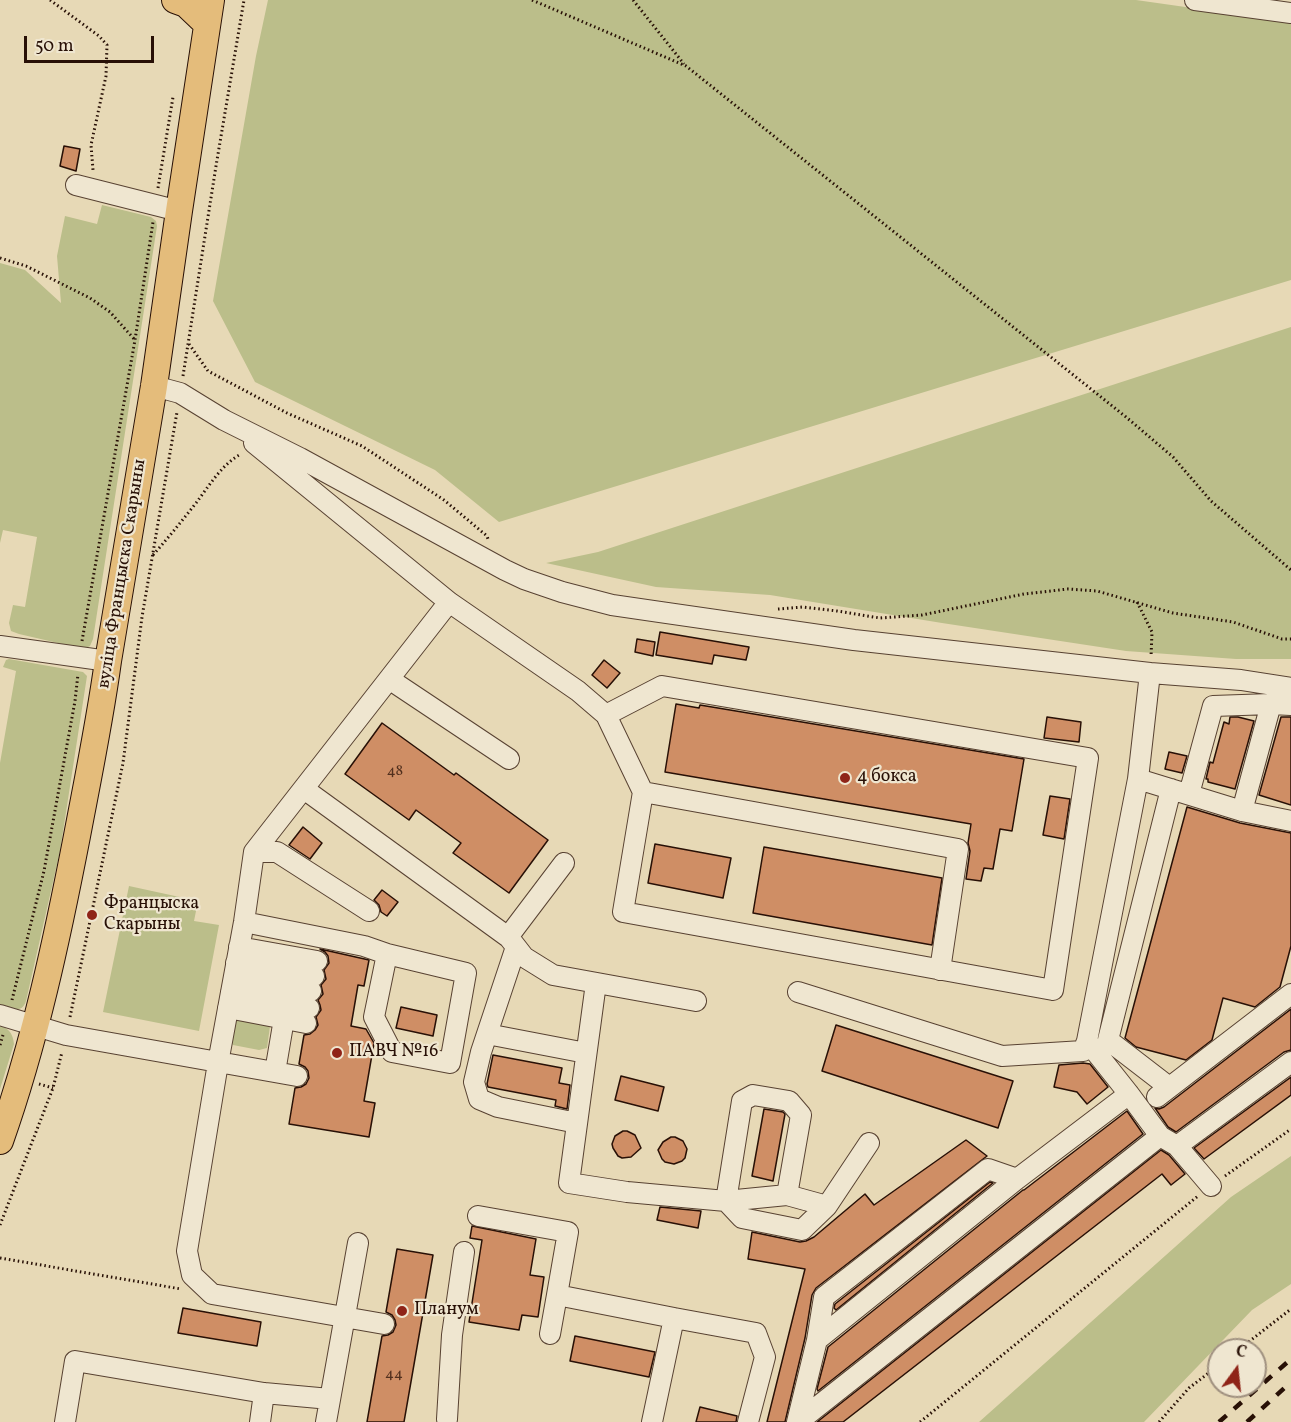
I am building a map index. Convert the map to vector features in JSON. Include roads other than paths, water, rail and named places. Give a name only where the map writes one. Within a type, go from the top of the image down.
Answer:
[{"type":"main road","points":[[175,0],[209,12]]},
{"type":"main road","name":"вуліца Францыска Скарыны","points":[[0,1141],[36,1026],[63,909],[102,704],[154,386],[167,208],[209,12]]},
{"type":"street","points":[[1195,0],[1291,13]]},
{"type":"street","points":[[85,187],[167,208]]},
{"type":"street","points":[[154,386],[180,393],[224,420],[300,458],[505,570],[524,579],[612,605],[854,640],[1150,673],[1241,680],[1291,688]]},
{"type":"street","points":[[224,420],[449,602],[578,691],[606,715],[643,792],[623,912],[1053,990],[1088,758],[662,686],[606,715]]},
{"type":"street","points":[[384,1324],[212,1294],[192,1275],[187,1251],[254,852],[449,602]]},
{"type":"street","points":[[0,646],[108,661]]},
{"type":"street","points":[[798,992],[1002,1056],[1083,1051],[1087,1041],[1138,778],[1150,673]]},
{"type":"street","points":[[389,679],[509,759]]},
{"type":"street","points":[[1242,811],[1271,704]]},
{"type":"street","points":[[1291,705],[1213,706],[1180,791],[1108,1040],[1163,1092],[1291,994]]},
{"type":"street","points":[[1138,778],[1242,811],[1291,821]]},
{"type":"street","points":[[304,789],[512,942],[524,957],[553,975],[696,1001]]},
{"type":"street","points":[[643,792],[958,849],[940,970]]},
{"type":"street","points":[[254,852],[277,852],[369,911]]},
{"type":"street","points":[[564,863],[512,942],[474,1082],[479,1099],[498,1107],[577,1123]]},
{"type":"street","points":[[244,922],[364,946],[387,954],[466,973],[450,1063],[392,1052],[374,1017],[387,954]]},
{"type":"street","points":[[233,977],[311,992]]},
{"type":"street","points":[[233,977],[311,992]]},
{"type":"street","points":[[233,977],[284,1019]]},
{"type":"street","points":[[596,983],[569,1183],[627,1192],[726,1201],[787,1195],[827,1206]]},
{"type":"street","points":[[275,1072],[284,1019],[311,992]]},
{"type":"street","points":[[4,1016],[66,1035],[297,1076]]},
{"type":"street","points":[[487,1034],[586,1053]]},
{"type":"street","points":[[1087,1041],[1130,1094],[1160,1136],[1177,1146],[1211,1186]]},
{"type":"street","points":[[1177,1146],[1291,1062]]},
{"type":"street","points":[[816,1340],[1017,1179],[1130,1094]]},
{"type":"street","points":[[726,1201],[742,1101],[753,1095],[789,1101],[801,1115],[787,1195]]},
{"type":"street","points":[[797,1422],[1160,1136]]},
{"type":"street","points":[[726,1201],[742,1218],[801,1230],[827,1206],[869,1143]]},
{"type":"street","points":[[797,1422],[824,1298],[988,1169],[1017,1179]]},
{"type":"street","points":[[478,1216],[568,1232],[550,1334]]},
{"type":"street","points":[[326,1422],[358,1244]]},
{"type":"street","points":[[447,1419],[452,1335],[464,1252]]},
{"type":"street","points":[[557,1295],[756,1333],[765,1357],[748,1422]]},
{"type":"street","points":[[652,1422],[674,1318]]},
{"type":"street","points":[[65,1422],[75,1361],[264,1393],[330,1399]]},
{"type":"street","points":[[261,1422],[264,1393]]},
{"type":"railway","points":[[1219,1422],[1291,1359]]},
{"type":"railway","points":[[1247,1422],[1291,1382]]},
{"type":"place","name":"4 бокса","points":[[845,778]]},
{"type":"place","name":"Францыска Скарыны","points":[[92,915]]},
{"type":"place","name":"ПАВЧ №16","points":[[337,1053]]},
{"type":"place","name":"Планум","points":[[402,1311]]}]
